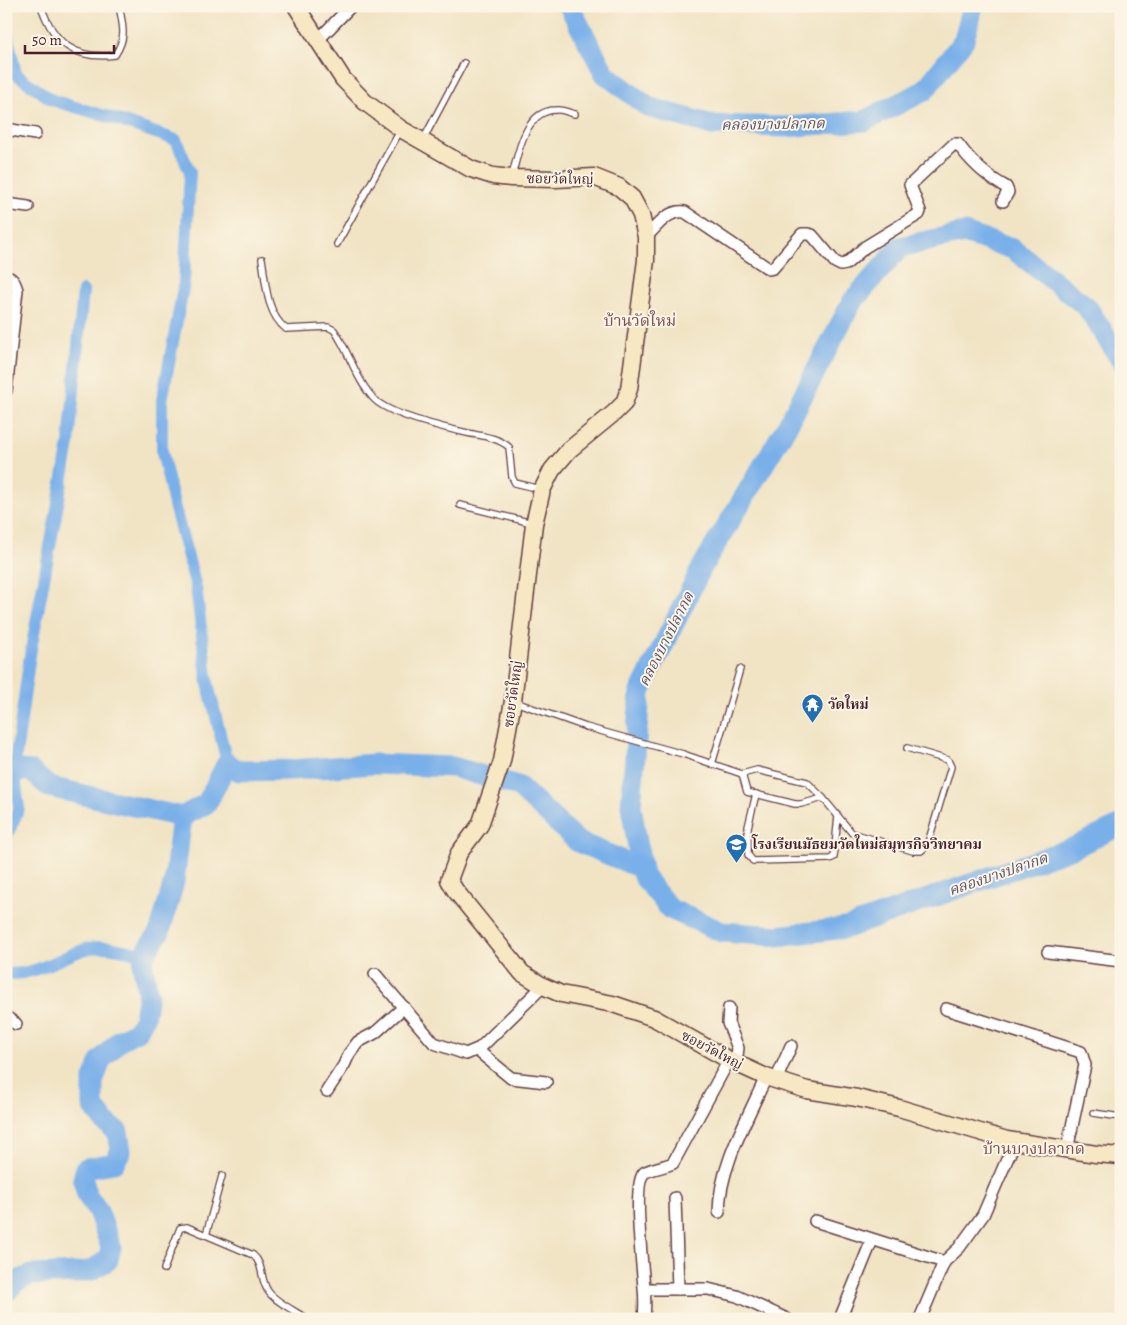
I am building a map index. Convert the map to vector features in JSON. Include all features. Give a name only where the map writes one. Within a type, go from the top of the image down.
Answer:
[{"type":"street","name":"ซอยวัดใหญ่","points":[[296,6],[343,79],[365,102],[401,129],[471,169],[493,176],[556,179],[594,177],[619,186],[632,198],[642,215],[646,237],[646,260],[629,389],[624,403],[569,450],[552,470],[542,490],[534,524],[513,702],[502,761],[480,825],[459,853],[449,880],[475,916],[522,973],[561,994],[613,1004],[654,1018],[732,1062],[807,1090],[857,1098],[899,1108],[1015,1141],[1067,1150],[1121,1156]]},
{"type":"street","points":[[318,40],[351,6]]},
{"type":"street","points":[[6,129],[35,134]]},
{"type":"street","points":[[646,237],[667,215],[675,211],[685,212],[769,269],[773,268],[802,234],[812,235],[834,262],[841,265],[846,264],[865,247],[919,214],[920,210],[910,185],[954,144],[958,144],[964,154],[980,169],[1006,187],[1008,192],[1003,201]]},
{"type":"street","points":[[6,204],[28,207]]},
{"type":"street","points":[[6,277],[15,282],[17,290],[6,391]]},
{"type":"street","points":[[1048,952],[1121,961]]},
{"type":"street","points":[[376,974],[434,1044],[466,1054],[480,1048],[543,986]]},
{"type":"street","points":[[327,1091],[358,1042],[375,1033],[404,1007]]},
{"type":"street","points":[[644,1319],[645,1289],[639,1236],[638,1202],[642,1175],[673,1163],[732,1062],[738,1048],[728,1023],[729,1008]]},
{"type":"street","points":[[946,1009],[1081,1052],[1085,1065],[1067,1150]]},
{"type":"street","points":[[720,1212],[724,1177],[732,1154],[771,1078],[791,1046]]},
{"type":"street","points":[[477,1050],[511,1078],[546,1082]]},
{"type":"street","points":[[920,1319],[944,1262],[959,1248],[983,1215],[1015,1141]]},
{"type":"street","points":[[675,1198],[678,1289]]},
{"type":"street","points":[[815,1221],[944,1262]]},
{"type":"street","points":[[840,1319],[872,1240]]},
{"type":"street","points":[[645,1289],[708,1289],[737,1296],[787,1319]]},
{"type":"lane","points":[[41,6],[54,34],[63,44],[97,57],[115,55],[122,45],[123,28],[119,6]]},
{"type":"lane","points":[[422,141],[464,63]]},
{"type":"lane","points":[[511,178],[519,145],[528,126],[546,112],[556,110],[575,114]]},
{"type":"lane","points":[[337,244],[401,129]]},
{"type":"lane","points":[[262,259],[271,310],[281,325],[286,329],[328,327],[334,330],[365,387],[378,403],[403,415],[504,442],[509,447],[512,477],[515,483],[542,490]]},
{"type":"lane","points":[[460,505],[534,524]]},
{"type":"lane","points":[[712,764],[740,669]]},
{"type":"lane","points":[[513,702],[586,727],[683,754],[742,774],[757,770],[807,782],[852,832],[913,851],[922,851],[927,846],[951,767],[948,760],[907,748]]},
{"type":"lane","points":[[742,774],[747,792],[795,804],[823,798]]},
{"type":"lane","points":[[756,794],[748,827],[748,856],[753,860],[830,859],[834,857],[838,816]]},
{"type":"lane","points":[[1093,1114],[1121,1117]]},
{"type":"lane","points":[[206,1235],[222,1176]]},
{"type":"lane","points":[[164,1269],[180,1228],[187,1227],[257,1258],[269,1294],[307,1319]]},
{"type":"waterway","name":"คลองบางปลากด","points":[[569,6],[605,74],[648,107],[712,125],[785,127],[864,121],[924,91],[964,40],[973,6]]},
{"type":"waterway","points":[[6,28],[16,74],[52,100],[176,140],[190,172],[184,283],[162,401],[162,452],[196,587],[208,684],[227,763]]},
{"type":"waterway","name":"คลองบางปลากด","points":[[1121,360],[1087,307],[1013,249],[964,233],[900,247],[852,302],[787,426],[702,567],[640,692],[631,806],[643,876],[670,909],[722,932],[778,936],[846,928],[1075,847],[1121,825]]},
{"type":"waterway","points":[[6,838],[19,808],[14,770],[30,655],[69,444],[83,291]]},
{"type":"waterway","points":[[6,769],[31,771],[49,787],[182,817],[207,803],[227,763],[239,771],[291,770],[374,764],[453,767],[518,786],[578,842],[641,868]]},
{"type":"waterway","points":[[6,1293],[15,1282],[31,1275],[76,1273],[92,1270],[108,1260],[111,1247],[98,1211],[87,1195],[83,1179],[86,1168],[114,1163],[121,1151],[118,1132],[105,1122],[93,1106],[93,1082],[101,1060],[120,1040],[137,1031],[144,1018],[148,995],[143,967],[144,955],[160,931],[174,882],[182,817]]},
{"type":"waterway","points":[[6,973],[15,974],[35,970],[74,953],[91,948],[114,948],[144,955]]},
{"type":"place","name":"วัดใหม่","points":[[812,723]]},
{"type":"place","name":"โรงเรียนมัธยมวัดใหม่สมุทรกิจวิทยาคม","points":[[736,863]]},
{"type":"district","name":"บ้านวัดใหม่","points":[[640,321]]},
{"type":"district","name":"บ้านบางปลากด","points":[[1034,1149]]}]
